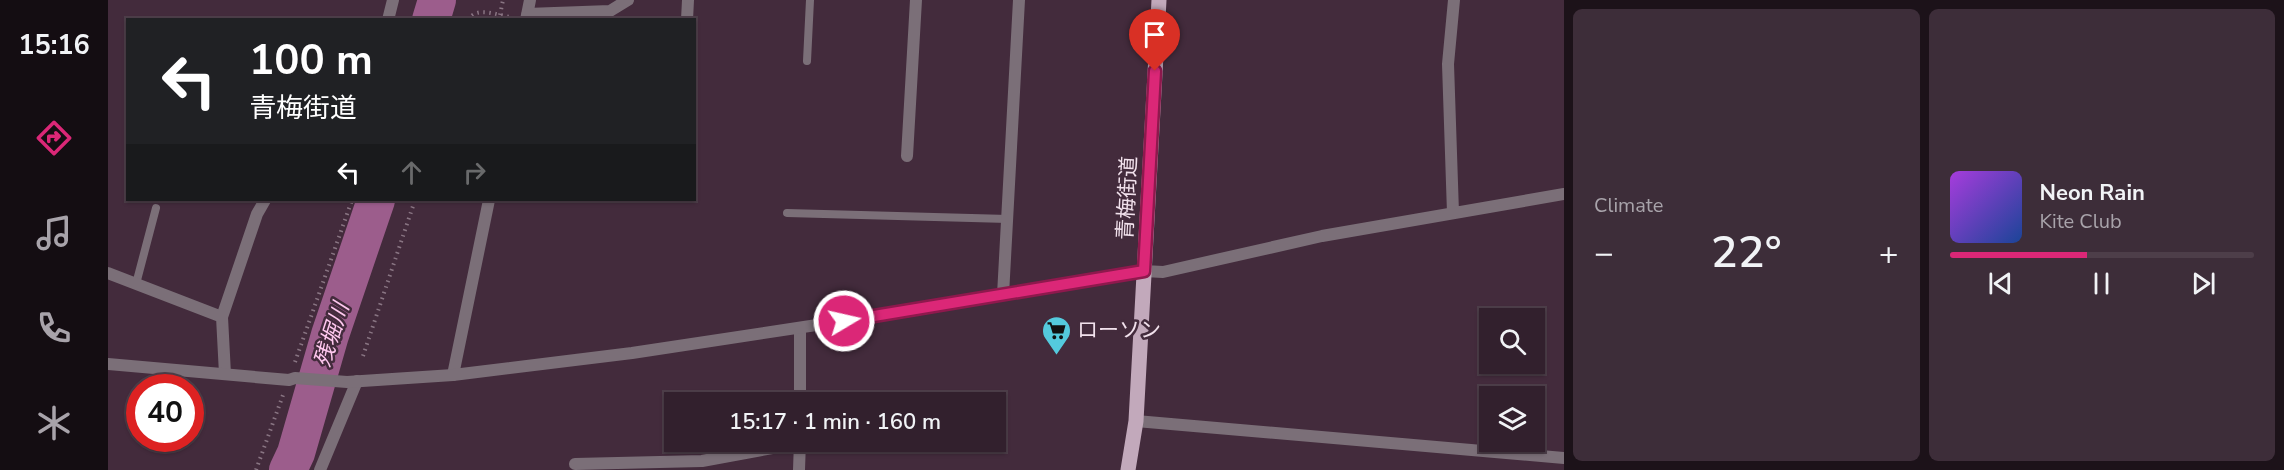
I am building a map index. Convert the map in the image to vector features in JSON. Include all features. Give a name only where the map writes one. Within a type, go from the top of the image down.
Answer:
[{"type":"main road","name":"青梅街道","points":[[1128,470],[1136,421],[1159,0]]},
{"type":"street","points":[[388,18],[393,0]]},
{"type":"street","points":[[530,0],[526,17],[610,11],[628,0]]},
{"type":"street","points":[[687,18],[688,0]]},
{"type":"street","points":[[907,156],[916,0]]},
{"type":"street","points":[[1003,295],[1019,0]]},
{"type":"street","points":[[1453,213],[1448,64],[1454,0]]},
{"type":"street","points":[[108,364],[289,380],[295,378],[352,381],[453,375],[632,353],[800,328],[1144,271],[1163,272],[1322,236],[1564,194]]},
{"type":"street","points":[[225,374],[222,317],[257,214],[264,201]]},
{"type":"street","points":[[453,375],[489,201]]},
{"type":"street","points":[[108,273],[222,317]]},
{"type":"street","points":[[800,328],[800,392]]},
{"type":"street","points":[[320,470],[352,381]]},
{"type":"street","points":[[1136,421],[1564,458]]},
{"type":"street","points":[[575,464],[702,461],[748,452]]},
{"type":"street","points":[[799,470],[800,452]]},
{"type":"lane","points":[[807,61],[810,0]]},
{"type":"lane","points":[[136,284],[156,208]]},
{"type":"lane","points":[[787,213],[1008,219]]},
{"type":"path","points":[[500,15],[503,0]]},
{"type":"path","points":[[469,18],[471,15],[483,11],[510,17],[526,17]]},
{"type":"path","points":[[297,356],[352,201]]},
{"type":"path","points":[[363,357],[415,201]]},
{"type":"path","points":[[256,470],[282,400]]},
{"type":"waterway","name":"残堀川","points":[[432,18],[437,0]]},
{"type":"waterway","name":"残堀川","points":[[288,470],[296,453],[330,335],[376,201]]},
{"type":"place","name":"ローソン","points":[[1056,356]]},
{"type":"route","points":[[844,321],[1144,271],[1155,71]]}]
